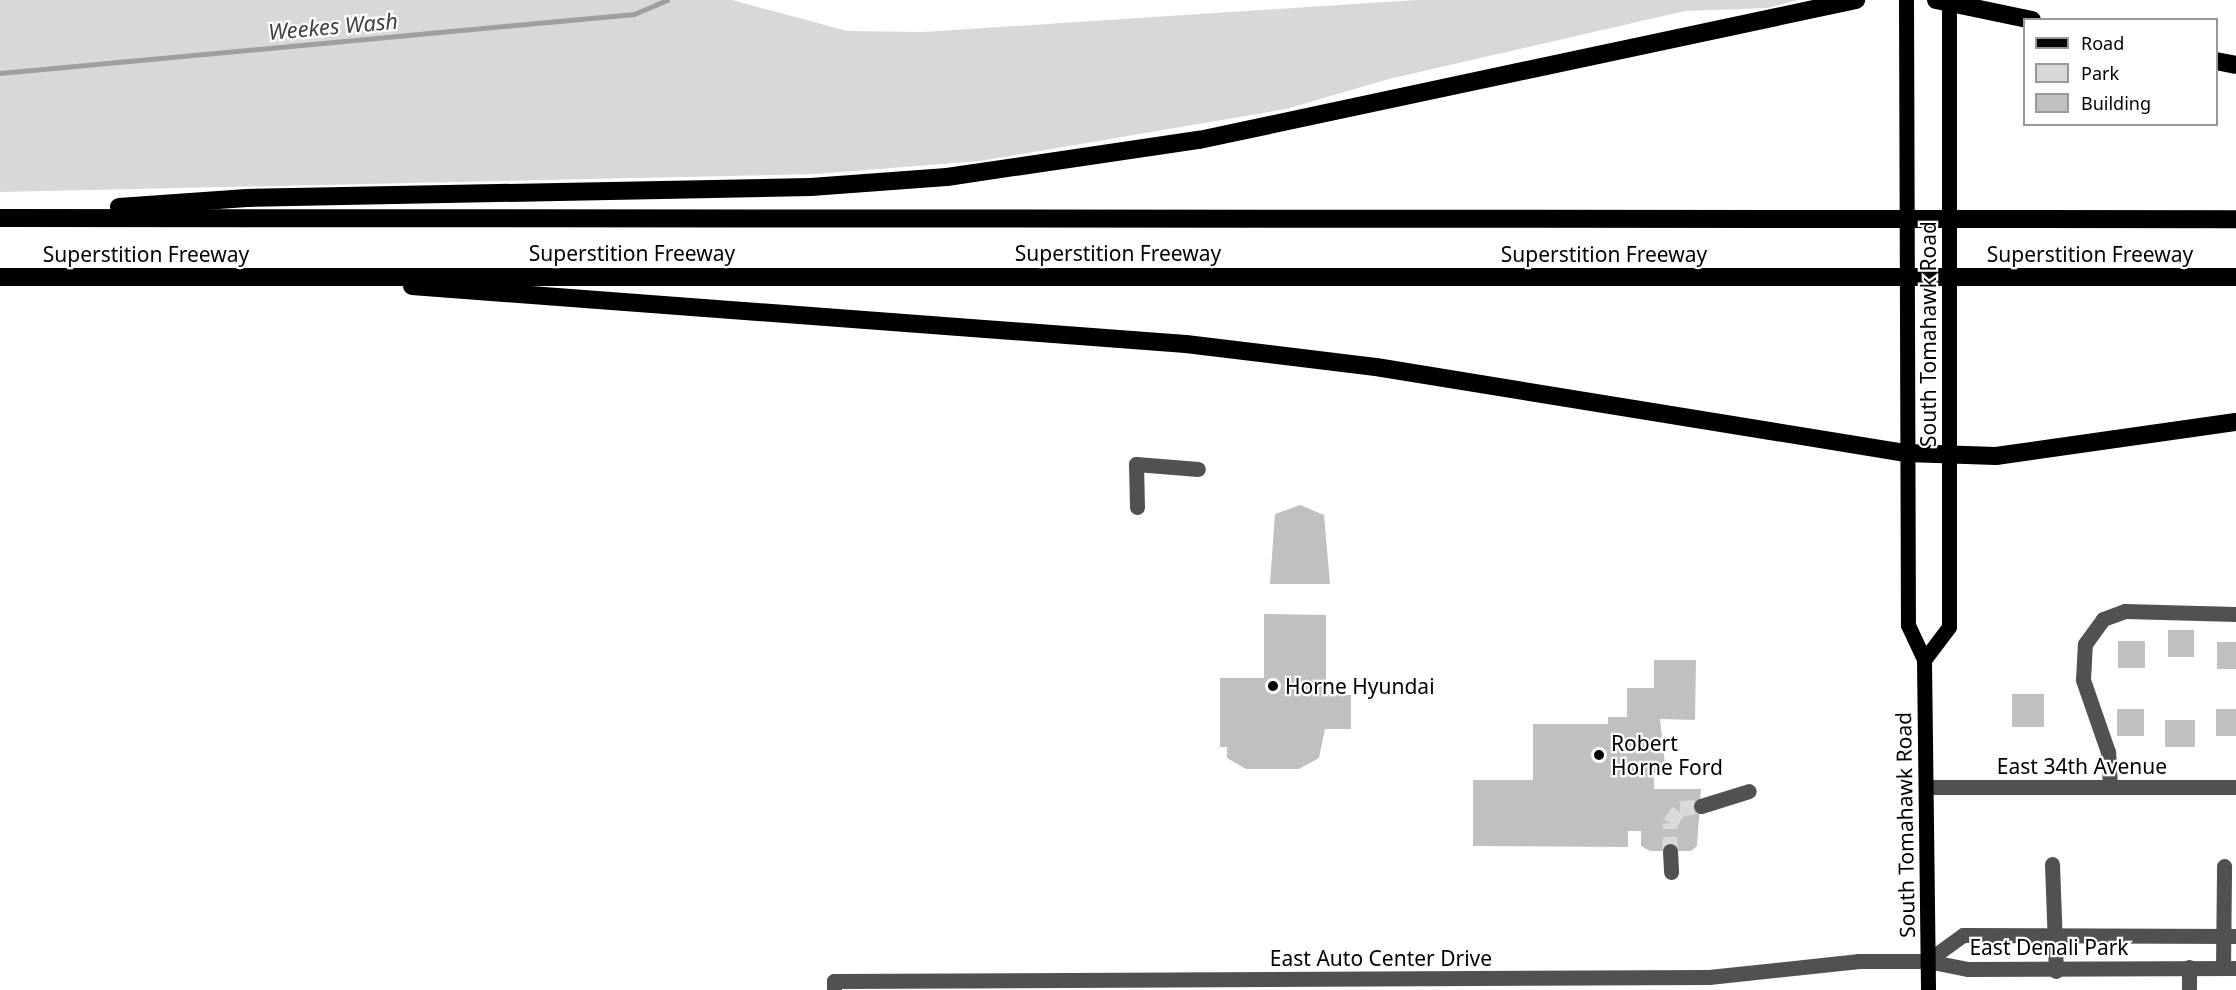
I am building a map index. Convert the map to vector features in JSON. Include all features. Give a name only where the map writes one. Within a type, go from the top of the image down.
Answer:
[{"type":"highway","points":[[0,216],[246,198],[812,187],[947,177],[1199,140],[1856,0]]},
{"type":"highway","points":[[1945,0],[2023,18]]},
{"type":"highway","points":[[2218,61],[2236,65]]},
{"type":"highway","name":"Superstition Freeway","points":[[0,216],[2236,219]]},
{"type":"highway","name":"Superstition Freeway","points":[[0,276],[2236,277]]},
{"type":"highway","points":[[312,276],[1186,344],[1374,367],[1906,453],[1996,456],[2236,422]]},
{"type":"main road","name":"South Tomahawk Road","points":[[1906,0],[1908,625],[1924,660],[1928,787],[1928,990]]},
{"type":"main road","name":"South Tomahawk Road","points":[[1924,660],[1949,627],[1945,0]]},
{"type":"street","points":[[1137,507],[1136,464],[1198,469]]},
{"type":"street","points":[[2110,787],[2108,752],[2083,680],[2085,644],[2097,628],[2126,611],[2236,614]]},
{"type":"street","name":"East 34th Avenue","points":[[1928,787],[2236,787]]},
{"type":"street","points":[[1701,806],[1749,791]]},
{"type":"street","points":[[1670,851],[1671,872]]},
{"type":"street","points":[[2052,864],[2056,971]]},
{"type":"street","points":[[2224,866],[2230,936],[2230,968]]},
{"type":"street","name":"East Denali Park","points":[[1927,961],[1963,935],[2230,936]]},
{"type":"street","name":"East Denali Park","points":[[1927,961],[1968,969],[2056,971],[2230,968]]},
{"type":"street","name":"East Auto Center Drive","points":[[834,986],[1708,977],[1849,962],[1927,961]]},
{"type":"street","points":[[2189,967],[2189,990]]},
{"type":"green space","points":[[0,0],[732,0],[847,31],[923,32],[1415,0],[1798,0],[1768,8],[1685,11],[1389,79],[1286,109],[980,161],[816,174],[0,192]]},
{"type":"building","points":[[1300,505],[1324,515],[1330,584],[1270,584],[1275,514]]},
{"type":"building","name":"Horne Hyundai","points":[[1264,614],[1326,615],[1326,695],[1351,695],[1351,729],[1325,729],[1319,758],[1299,769],[1246,769],[1227,758],[1227,747],[1220,747],[1220,678],[1264,678]]},
{"type":"building","points":[[2168,630],[2194,630],[2194,657],[2168,657]]},
{"type":"building","points":[[2118,641],[2145,641],[2145,668],[2118,668]]},
{"type":"building","points":[[2217,642],[2236,642],[2236,669],[2217,669]]},
{"type":"building","name":"Robert Horne Ford","points":[[1654,660],[1696,660],[1695,720],[1660,719],[1666,773],[1654,773],[1654,789],[1701,789],[1697,846],[1691,851],[1650,851],[1641,846],[1641,831],[1628,831],[1628,847],[1473,846],[1473,780],[1533,780],[1533,724],[1608,724],[1608,717],[1627,717],[1627,688],[1654,688]]},
{"type":"building","points":[[2012,694],[2044,694],[2044,727],[2012,727]]},
{"type":"building","points":[[2117,709],[2144,709],[2144,736],[2117,736]]},
{"type":"building","points":[[2216,709],[2236,709],[2236,736],[2216,736]]},
{"type":"building","points":[[2165,720],[2195,720],[2195,747],[2165,747]]},
{"type":"waterway","name":"Weekes Wash","points":[[0,73],[634,14],[667,0]]},
{"type":"tunnel","points":[[1670,851],[1670,823],[1680,808],[1701,806]]},
{"type":"place","name":"Horne Hyundai","points":[[1273,686]]},
{"type":"place","name":"Robert Horne Ford","points":[[1599,755]]}]
